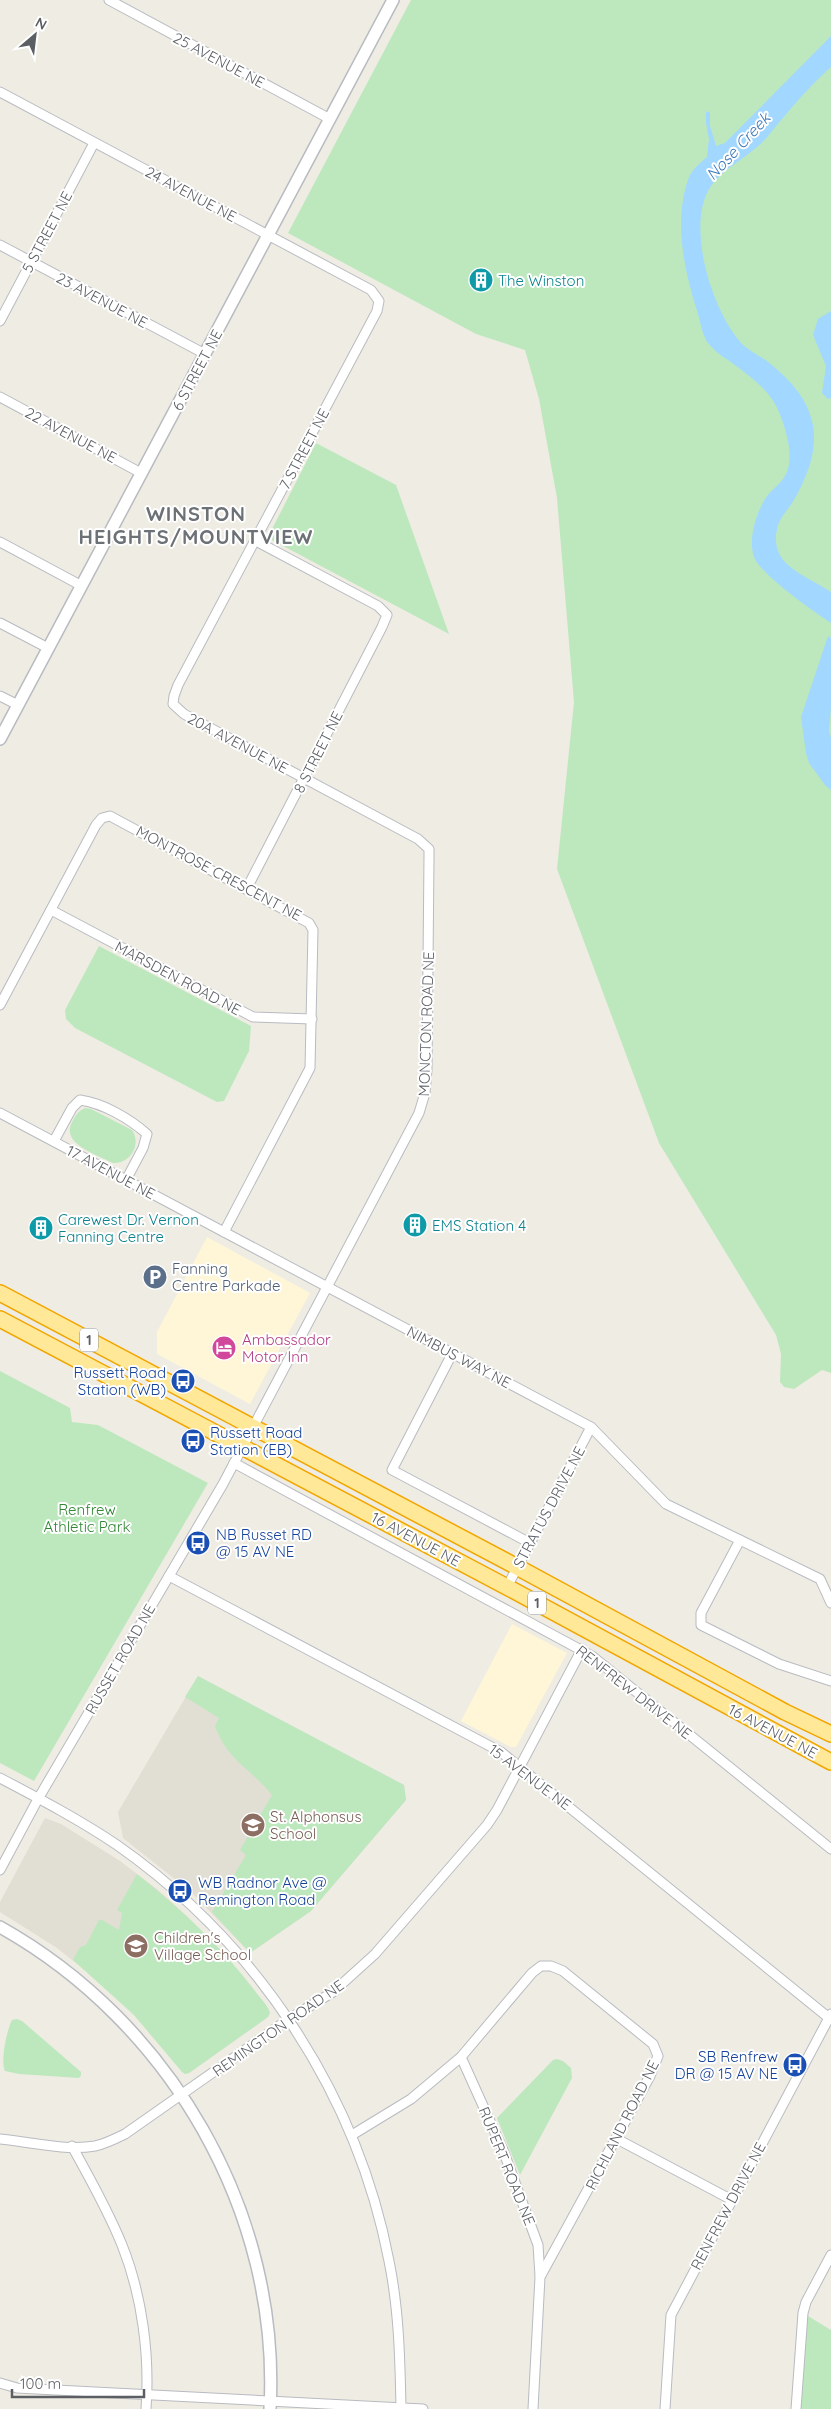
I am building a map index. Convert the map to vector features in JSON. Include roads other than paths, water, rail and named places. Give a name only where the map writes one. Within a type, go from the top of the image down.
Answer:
[{"type":"highway","name":"16 AVENUE NE","points":[[0,1293],[517,1567],[776,1708],[831,1734]]},
{"type":"highway","name":"16 AVENUE NE","points":[[0,1319],[507,1587],[831,1762]]},
{"type":"street","name":"25 AVENUE NE","points":[[109,0],[330,119]]},
{"type":"street","name":"6 STREET NE","points":[[0,739],[392,0]]},
{"type":"street","name":"24 AVENUE NE","points":[[0,92],[371,290],[379,301]]},
{"type":"street","name":"5 STREET NE","points":[[0,321],[94,143]]},
{"type":"street","name":"23 AVENUE NE","points":[[0,245],[205,354]]},
{"type":"street","name":"7 STREET NE","points":[[173,704],[178,685],[378,311],[379,301]]},
{"type":"street","name":"22 AVENUE NE","points":[[0,397],[141,473]]},
{"type":"street","name":"8 STREET NE","points":[[247,888],[387,615],[378,606],[256,541]]},
{"type":"street","points":[[0,542],[82,586]]},
{"type":"street","points":[[0,623],[48,648]]},
{"type":"street","points":[[0,696],[18,705]]},
{"type":"street","name":"20A AVENUE NE","points":[[173,704],[184,714],[304,778]]},
{"type":"street","name":"MONCTON ROAD NE","points":[[242,1448],[415,1122],[424,1098],[427,1070],[429,850],[418,839],[304,778]]},
{"type":"street","name":"MONTROSE CRESCENT NE","points":[[0,1005],[102,818],[110,816],[309,922],[313,930],[312,1056],[307,1075],[224,1232]]},
{"type":"street","name":"MARSDEN ROAD NE","points":[[51,910],[253,1017],[312,1019]]},
{"type":"street","points":[[54,1141],[80,1100],[92,1102],[138,1126],[147,1134],[143,1148],[126,1180]]},
{"type":"street","name":"17 AVENUE NE","points":[[0,1113],[327,1288]]},
{"type":"street","name":"NIMBUS WAY NE","points":[[327,1288],[590,1427],[666,1504],[820,1579],[831,1603]]},
{"type":"street","points":[[452,1354],[392,1470],[530,1544]]},
{"type":"street","name":"STRATUS DRIVE NE","points":[[507,1587],[590,1427]]},
{"type":"street","name":"RUSSET ROAD NE","points":[[0,1870],[38,1799],[242,1448]]},
{"type":"street","name":"RENFREW DRIVE NE","points":[[234,1463],[582,1649],[831,1850]]},
{"type":"street","points":[[740,1540],[701,1613],[701,1625],[779,1664],[831,1681]]},
{"type":"street","name":"15 AVENUE NE","points":[[169,1576],[496,1749],[830,2016]]},
{"type":"street","name":"REMINGTON ROAD NE","points":[[0,2139],[72,2146],[95,2146],[112,2141],[125,2134],[289,2019],[333,1992],[375,1954],[487,1825],[582,1649]]},
{"type":"street","points":[[0,1778],[79,1821],[116,1844],[176,1892],[213,1926],[248,1965],[289,2019],[322,2074],[352,2135],[375,2202],[389,2261],[399,2333],[401,2408]]},
{"type":"street","points":[[0,1926],[54,1960],[92,1990],[141,2040],[183,2094],[214,2149],[249,2236],[267,2330],[270,2405]]},
{"type":"street","name":"RICHLAND ROAD NE","points":[[352,2135],[411,2099],[461,2057],[532,1973],[541,1966],[551,1966],[563,1971],[653,2044],[658,2056],[656,2064],[540,2277],[533,2409]]},
{"type":"street","name":"RENFREW DRIVE NE","points":[[665,2409],[671,2314],[830,2016]]},
{"type":"street","name":"RUPERT ROAD NE","points":[[461,2057],[503,2150],[538,2245],[540,2277]]},
{"type":"street","points":[[616,2139],[732,2200]]},
{"type":"street","points":[[72,2146],[105,2206],[130,2270],[142,2322],[147,2367],[146,2409]]},
{"type":"street","points":[[796,2409],[803,2313],[806,2302],[831,2254]]},
{"type":"street","points":[[0,2383],[17,2388],[147,2394],[270,2405],[423,2409]]},
{"type":"water","name":"Nose Creek","points":[[831,36],[831,67],[760,144],[725,171],[709,189],[703,206],[700,226],[706,270],[713,293],[732,331],[743,345],[768,362],[789,381],[801,396],[812,421],[814,431],[813,452],[799,491],[778,525],[776,543],[781,557],[787,564],[831,592],[831,623],[801,602],[766,573],[754,557],[752,535],[759,512],[767,496],[787,473],[789,466],[790,458],[786,434],[778,410],[767,393],[753,379],[710,346],[706,340],[685,265],[682,248],[681,213],[689,176],[707,157],[709,139],[706,111],[710,113],[710,126],[716,146],[725,143]]},
{"type":"water","points":[[831,311],[831,398],[828,399],[822,393],[826,366],[813,335],[818,319]]},
{"type":"water","points":[[828,636],[831,638],[829,731],[831,738],[831,790],[809,763],[801,717]]},
{"type":"place","name":"The Winston","points":[[481,280]]},
{"type":"place","name":"EMS Station 4","points":[[415,1225]]},
{"type":"place","name":"Carewest Dr. Vernon Fanning Centre","points":[[41,1228]]},
{"type":"place","name":"Fanning Centre Parkade","points":[[155,1277]]},
{"type":"place","name":"Ambassador Motor Inn","points":[[224,1348]]},
{"type":"place","name":"Russett Road Station (WB)","points":[[183,1381]]},
{"type":"place","name":"Russett Road Station (EB)","points":[[193,1441]]},
{"type":"place","name":"NB Russet RD @ 15 AV NE","points":[[198,1543]]},
{"type":"place","name":"St. Alphonsus School","points":[[253,1825]]},
{"type":"place","name":"WB Radnor Ave @ Remington Road","points":[[180,1891]]},
{"type":"place","name":"Children's Village School","points":[[136,1946]]},
{"type":"place","name":"SB Renfrew DR @ 15 AV NE","points":[[795,2065]]},
{"type":"district","name":"WINSTON HEIGHTS/MOUNTVIEW","points":[[196,524]]},
{"type":"park label","name":"Renfrew Athletic Park","points":[[87,1518]]}]
